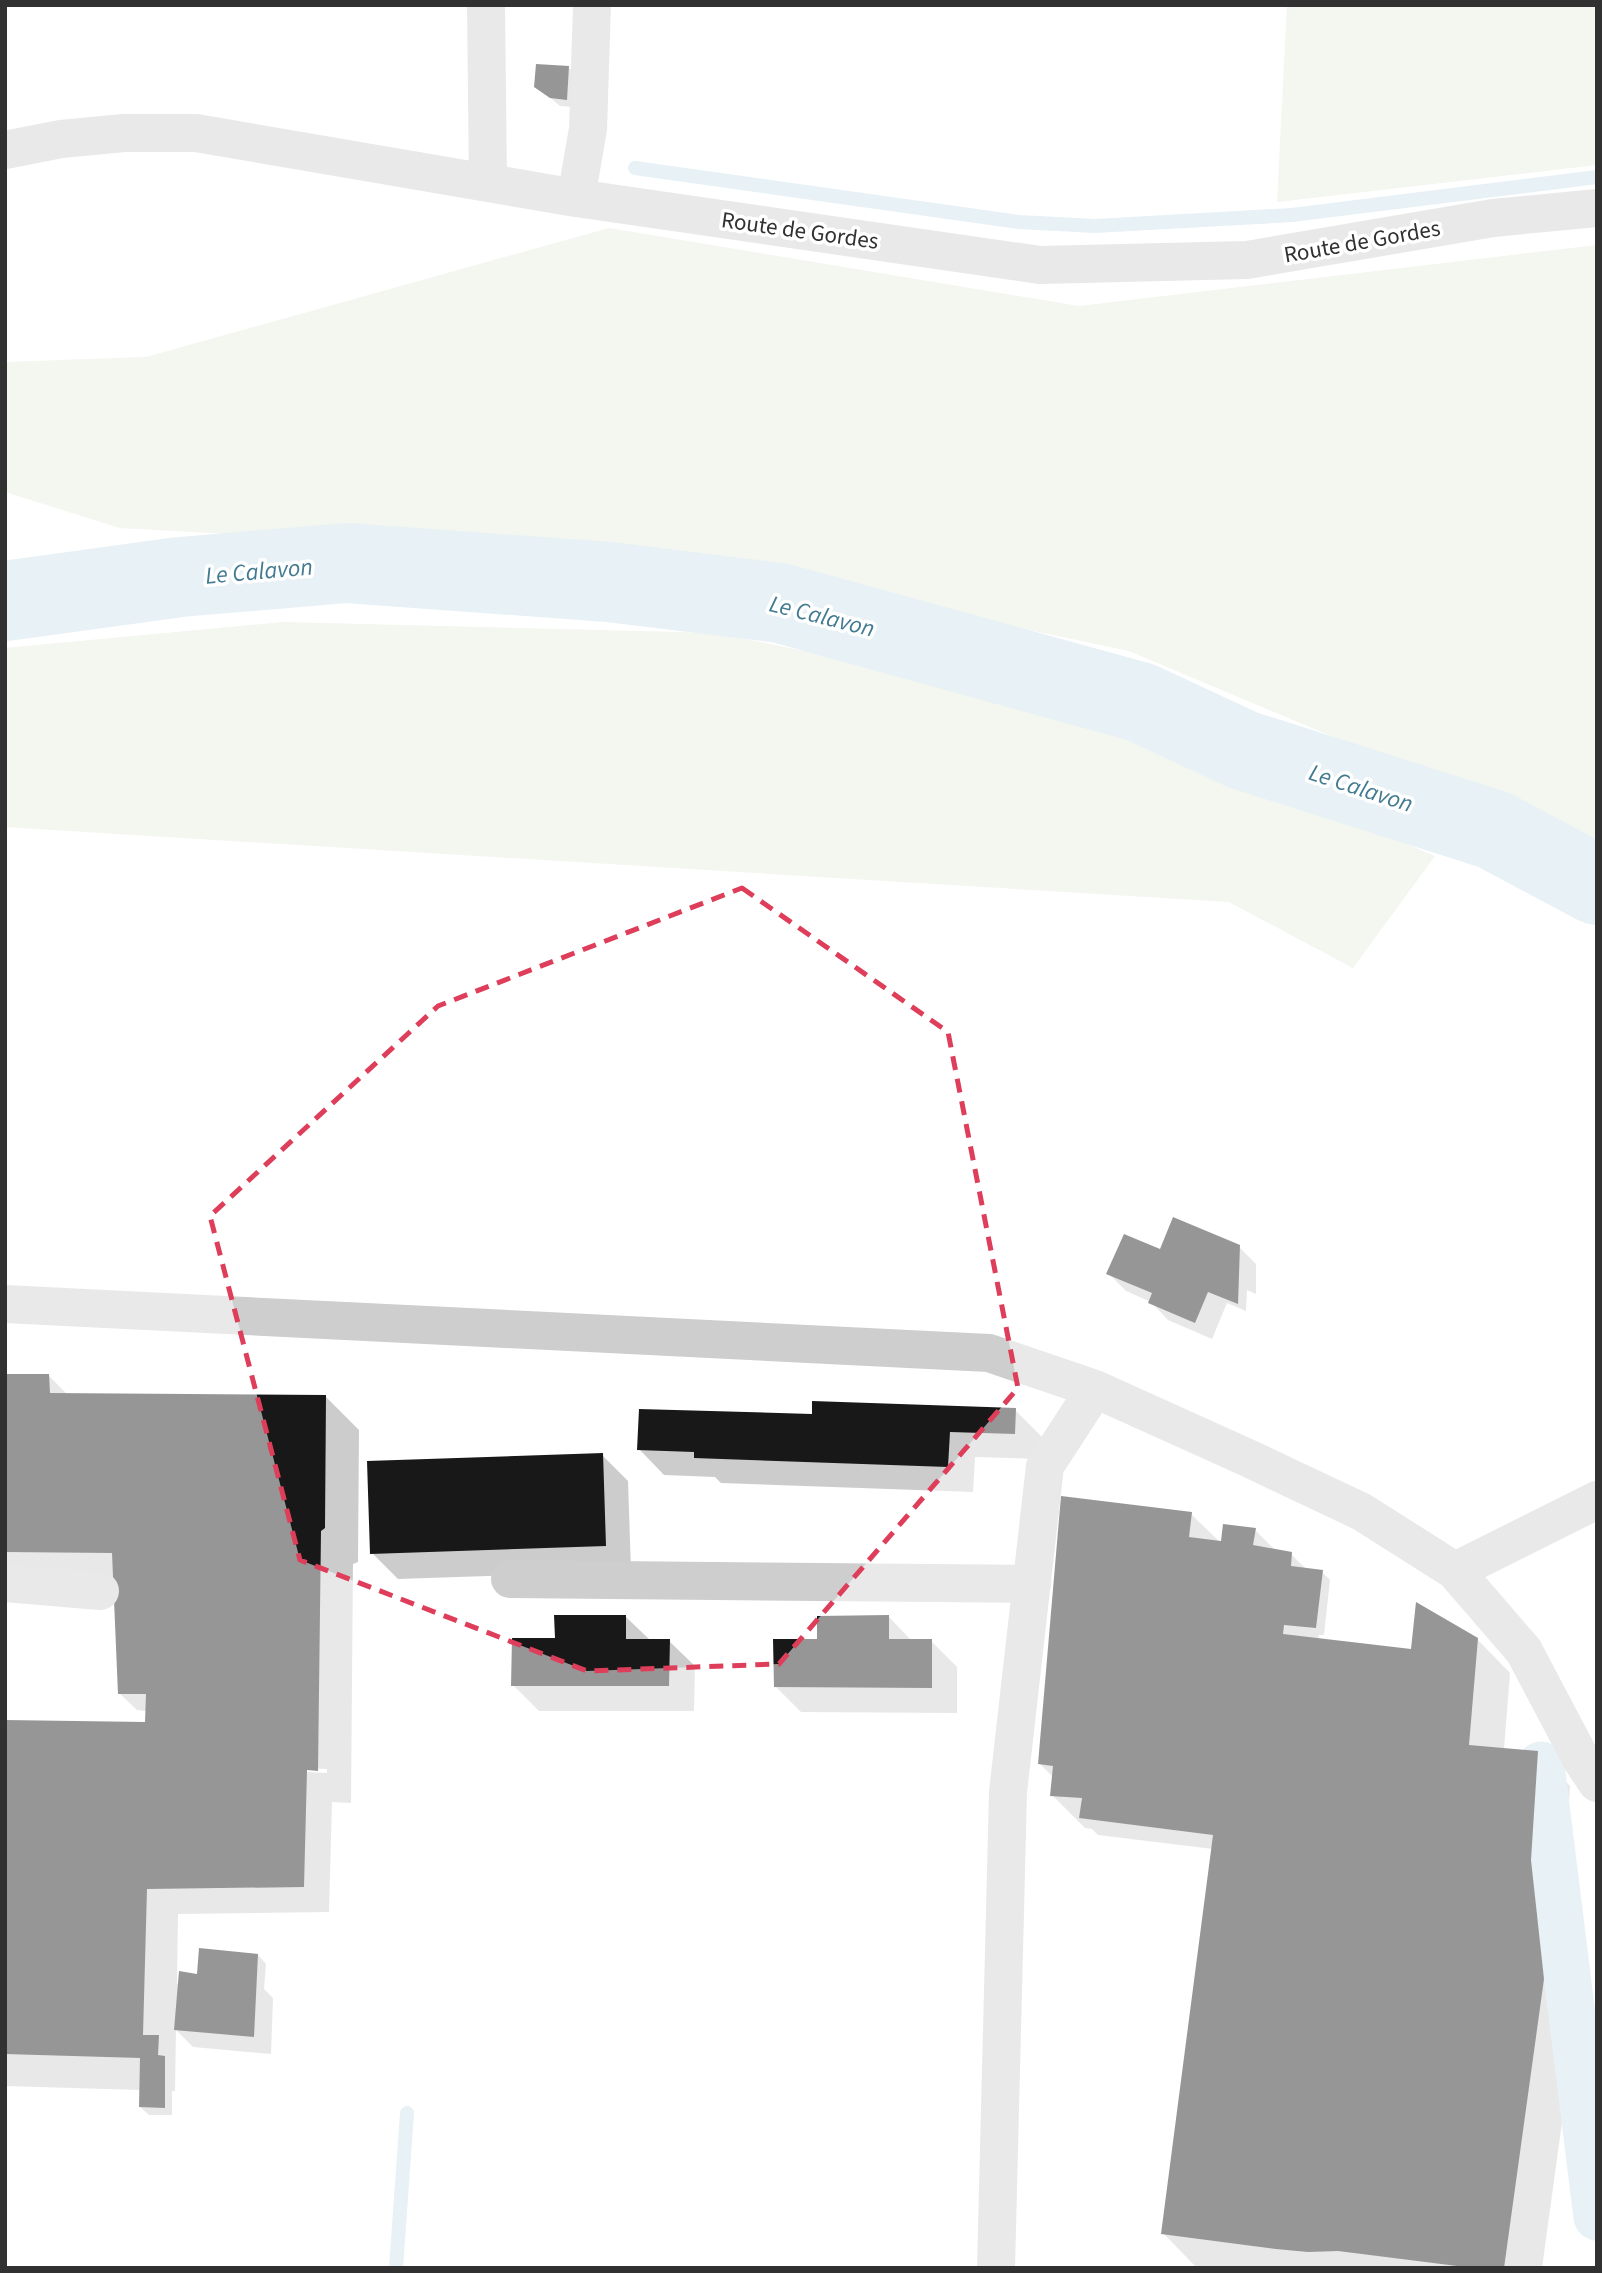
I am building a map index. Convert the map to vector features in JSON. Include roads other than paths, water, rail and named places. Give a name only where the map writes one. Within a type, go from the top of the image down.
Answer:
[{"type":"street","points":[[486,5],[488,182]]},
{"type":"street","points":[[576,198],[588,129],[592,5]]},
{"type":"street","name":"Route de Gordes","points":[[5,150],[61,139],[124,133],[196,133],[576,198],[1040,265],[1247,260],[1493,218],[1597,208]]},
{"type":"street","points":[[5,1304],[989,1353],[1095,1389],[1362,1512],[1455,1571],[1524,1651],[1581,1759],[1597,1783]]},
{"type":"street","points":[[996,2268],[1008,1792],[1045,1466],[1095,1389]]},
{"type":"street","points":[[1455,1571],[1597,1500]]},
{"type":"street","points":[[510,1579],[1032,1584]]},
{"type":"street","points":[[5,1583],[100,1591]]},
{"type":"waterway","points":[[635,168],[1019,222],[1095,226],[1292,215],[1597,177]]},
{"type":"waterway","name":"Le Calavon","points":[[5,601],[180,577],[347,563],[609,582],[780,603],[1140,702],[1243,750],[1494,830],[1597,885]]},
{"type":"waterway","points":[[1541,1765],[1597,2217]]},
{"type":"waterway","points":[[396,2268],[407,2113]]}]
